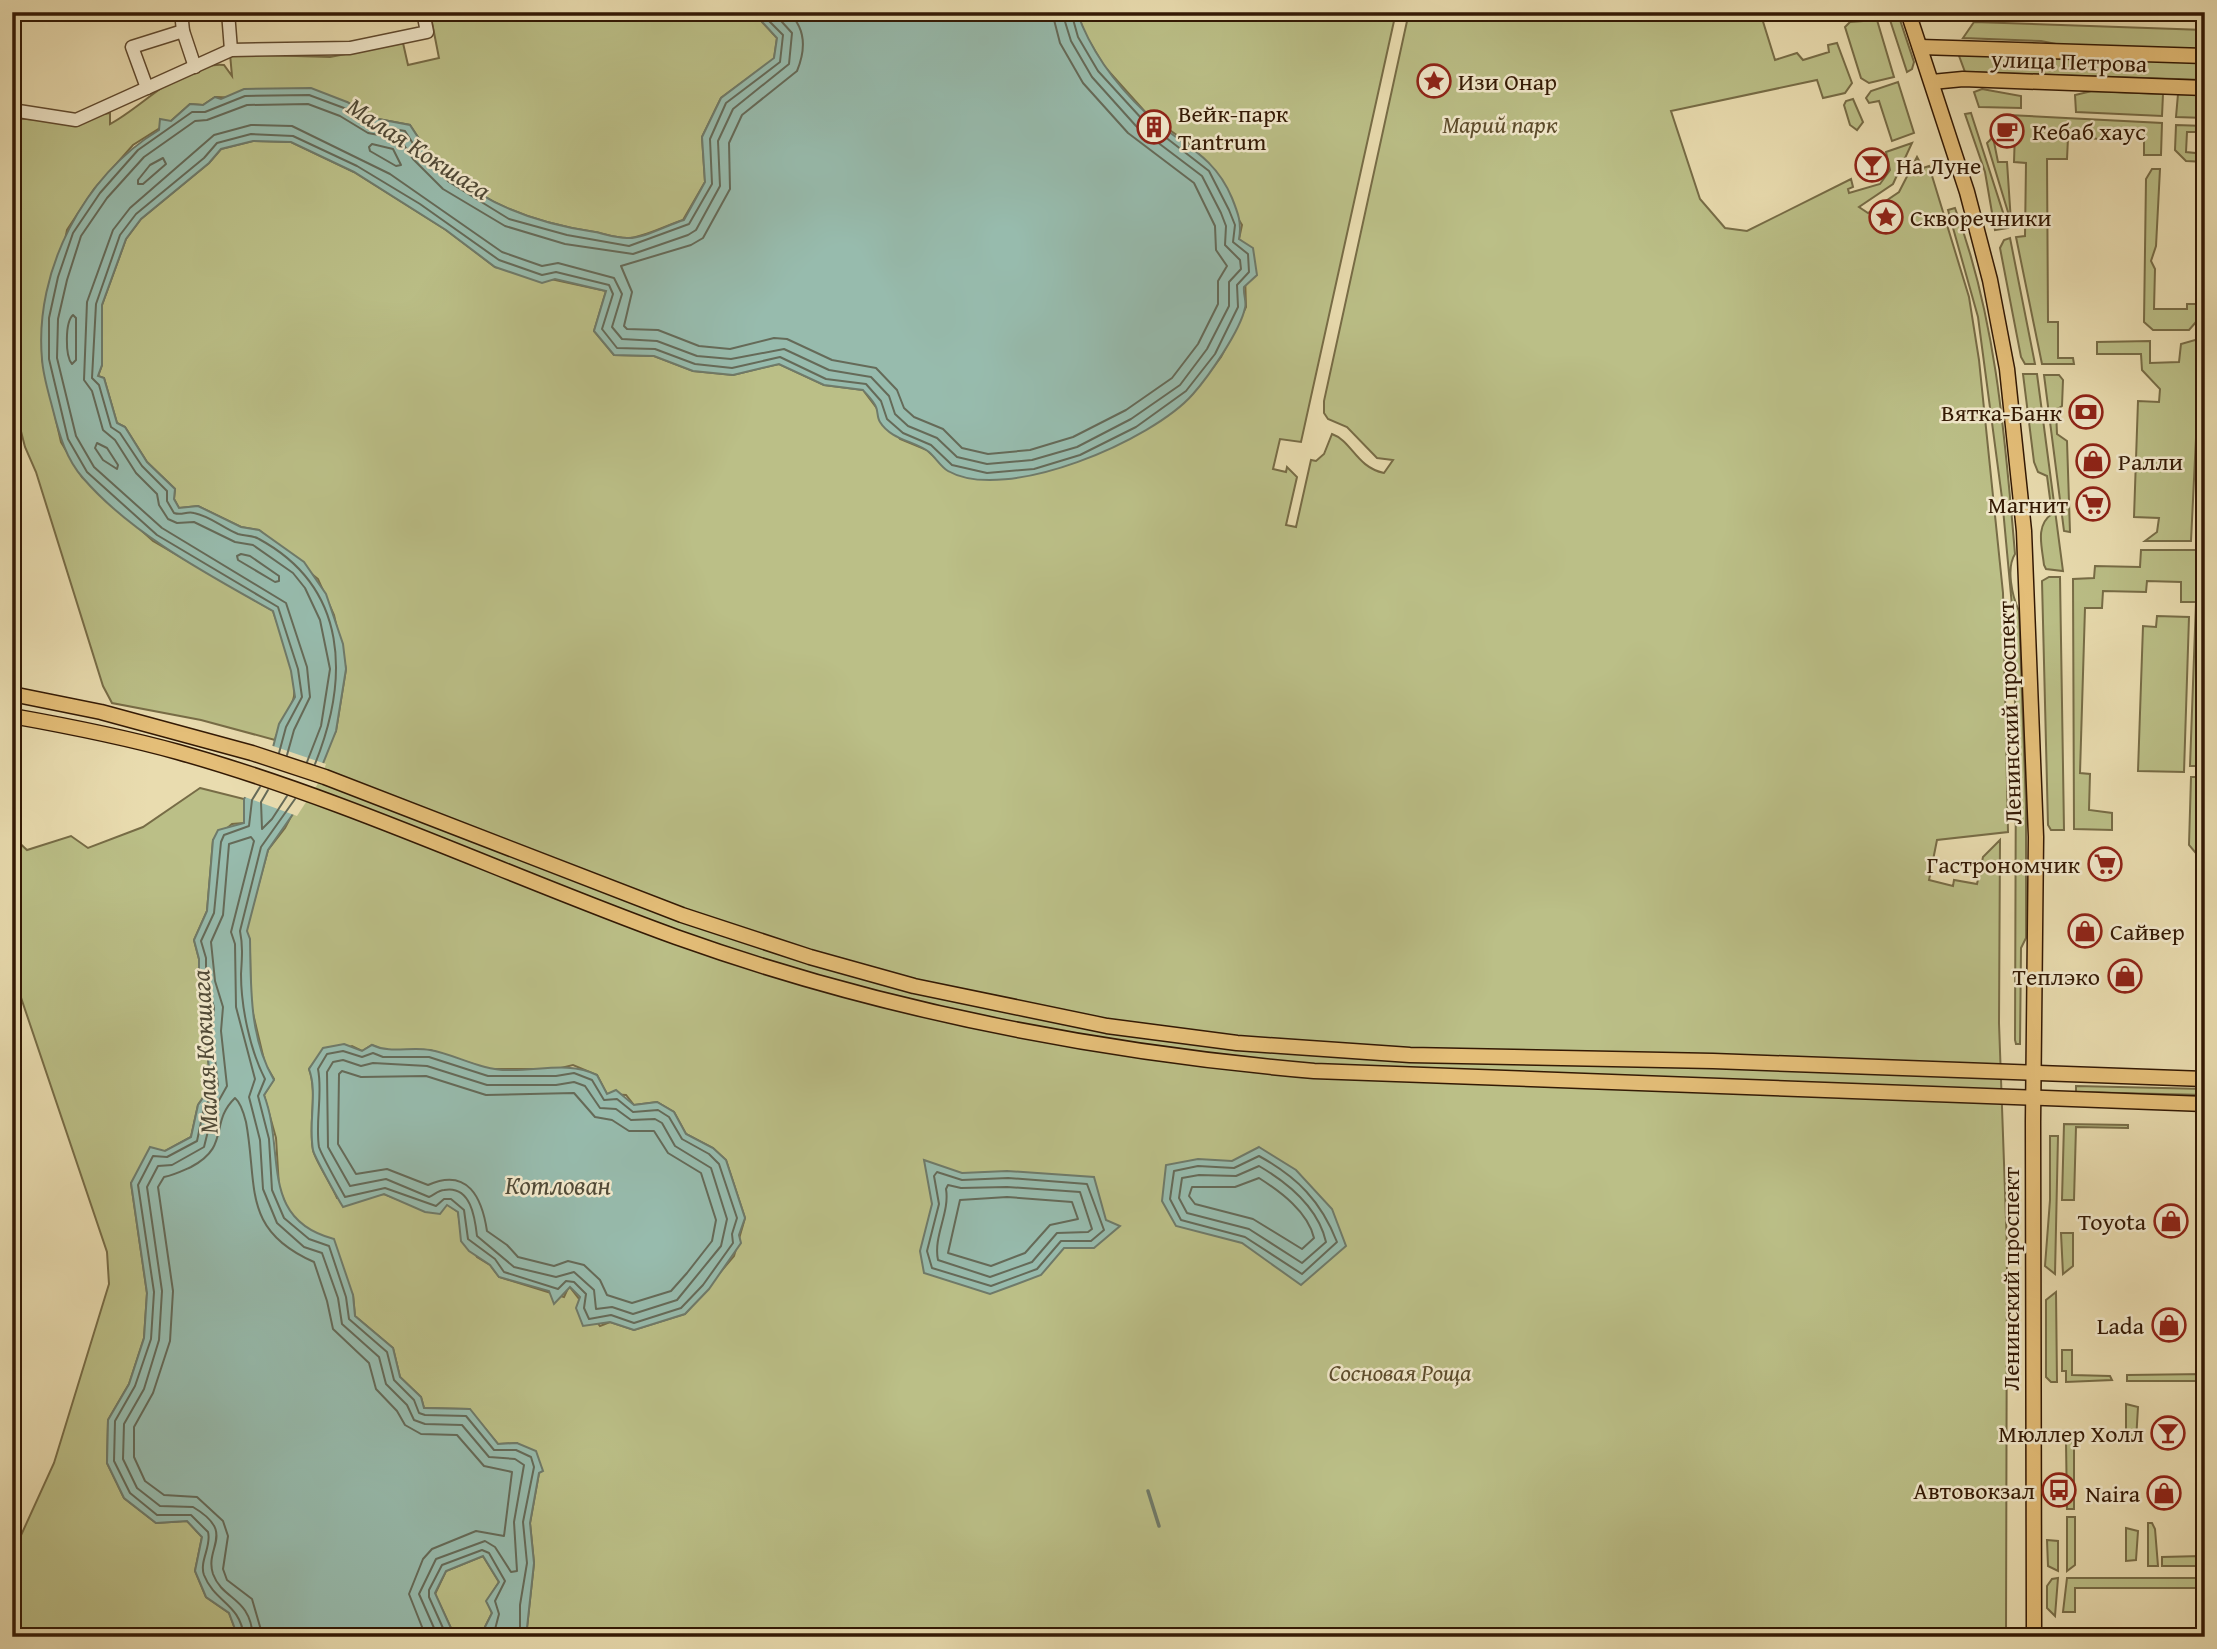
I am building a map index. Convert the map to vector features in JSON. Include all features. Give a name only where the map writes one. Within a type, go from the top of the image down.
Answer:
[{"type":"main road","name":"Ленинский проспект","points":[[1908,12],[1967,192],[1990,280],[2007,369],[2020,489],[2035,805],[2034,1637]]},
{"type":"main road","name":"улица Петрова","points":[[1920,47],[2205,56]]},
{"type":"main road","name":"улица Петрова","points":[[1932,82],[1963,79],[2205,88]]},
{"type":"main road","points":[[12,695],[170,729],[325,777],[682,915],[810,957],[925,989],[1107,1026],[1237,1043],[1410,1055],[1713,1061],[2205,1079]]},
{"type":"main road","points":[[12,716],[164,748],[319,798],[676,936],[805,979],[958,1019],[1105,1047],[1314,1071],[2205,1104]]},
{"type":"street","points":[[181,12],[183,31],[195,66]]},
{"type":"street","points":[[228,12],[231,50]]},
{"type":"street","points":[[12,110],[76,120],[231,50],[350,48],[427,32],[423,12]]},
{"type":"street","points":[[147,88],[132,47],[183,31]]},
{"type":"green space","points":[[430,12],[753,12],[777,38],[774,59],[721,98],[702,137],[705,182],[683,220],[633,238],[615,237],[540,220],[489,200],[445,168],[426,148],[410,125],[373,118],[347,102],[215,97],[203,105],[190,104],[171,121],[133,145],[94,189],[67,230],[42,359],[61,442],[82,477],[153,541],[273,611],[291,663],[294,696],[275,740],[201,720],[112,703],[103,686],[36,472],[25,447],[12,396],[12,118],[82,123],[97,115],[110,113],[110,124],[192,70],[224,65],[232,76],[230,54],[330,57],[403,43],[408,65],[439,58]]},
{"type":"green space","points":[[1077,12],[1396,12],[1301,442],[1280,439],[1273,469],[1286,472],[1287,467],[1297,477],[1286,525],[1296,527],[1311,460],[1316,461],[1324,454],[1332,434],[1345,442],[1361,460],[1375,470],[1384,473],[1393,460],[1377,458],[1347,427],[1328,419],[1324,413],[1324,401],[1409,12],[1760,12],[1775,60],[1797,53],[1803,60],[1829,52],[1828,45],[1837,43],[1852,83],[1845,93],[1823,98],[1817,80],[1671,111],[1700,199],[1725,228],[1747,231],[1851,179],[1853,187],[1848,189],[1849,193],[1880,184],[1890,170],[1886,152],[1912,143],[1893,184],[1859,207],[1868,213],[1899,192],[1917,157],[1923,168],[1929,166],[1969,297],[1979,360],[2003,593],[2008,832],[1937,840],[1929,880],[1953,886],[1954,880],[1977,884],[1983,857],[2000,840],[1999,1023],[2007,1247],[2006,1637],[526,1637],[534,1563],[530,1523],[539,1473],[517,1443],[498,1444],[469,1409],[424,1408],[421,1397],[400,1377],[393,1348],[355,1316],[353,1295],[313,1234],[289,1213],[279,1187],[276,1138],[264,1095],[274,1079],[265,1064],[251,1005],[250,952],[246,931],[268,850],[285,828],[336,731],[346,669],[334,615],[318,579],[259,530],[241,527],[198,506],[179,508],[174,499],[175,489],[147,462],[125,427],[117,423],[104,378],[98,376],[102,365],[102,305],[126,239],[141,219],[209,163],[221,149],[253,141],[291,142],[354,172],[446,230],[495,267],[606,291],[594,331],[614,355],[654,356],[693,371],[733,375],[779,364],[824,385],[863,390],[900,439],[927,450],[949,471],[1191,396],[1221,357],[1246,307],[1244,244],[1239,239],[1242,225],[1195,148],[1147,114],[1104,66],[1085,34]],"holes":[[[372,1045],[383,1050],[430,1050],[488,1069],[557,1069],[573,1065],[597,1075],[607,1094],[626,1095],[634,1105],[657,1102],[674,1112],[686,1134],[713,1148],[726,1160],[745,1218],[734,1256],[685,1314],[634,1330],[610,1322],[600,1326],[569,1286],[564,1297],[499,1277],[490,1265],[477,1257],[460,1225],[458,1212],[447,1204],[404,1202],[384,1194],[337,1198],[313,1150],[313,1088],[309,1069],[316,1060],[352,1046],[362,1051]]]},
{"type":"green space","points":[[1899,17],[1914,62],[1912,69],[1907,72],[1890,20]]},
{"type":"green space","points":[[1877,20],[1894,77],[1869,83],[1861,78],[1845,27],[1850,22]]},
{"type":"green space","points":[[1974,22],[2205,30],[2205,50],[2066,46],[2041,41],[1963,38]]},
{"type":"green space","points":[[1958,53],[2205,62],[2205,80],[1965,72]]},
{"type":"green space","points":[[1898,82],[1914,133],[1892,141],[1879,101],[1869,103],[1866,98],[1871,91]]},
{"type":"green space","points":[[1982,89],[2021,96],[2021,108],[1979,107],[1974,92]]},
{"type":"green space","points":[[2092,91],[2163,94],[2162,116],[2076,112],[2075,95]]},
{"type":"green space","points":[[2178,94],[2205,95],[2205,118],[2176,117]]},
{"type":"green space","points":[[1853,99],[1863,122],[1857,130],[1850,125],[1844,105],[1846,101]]},
{"type":"green space","points":[[1971,113],[2008,228],[1995,230],[1985,172],[1965,114]]},
{"type":"green space","points":[[2008,115],[2162,123],[2161,155],[2144,155],[2144,130],[2108,129],[2107,139],[2068,138],[2067,159],[2047,159],[2048,322],[2058,322],[2058,358],[2073,358],[2074,364],[2042,364],[2016,237],[2025,236],[2026,163],[2014,162],[2015,131],[2008,122]]},
{"type":"green space","points":[[2176,125],[2205,126],[2205,132],[2187,132],[2186,152],[2205,154],[2205,162],[2186,161],[2175,150]]},
{"type":"green space","points":[[1993,137],[1998,162],[2007,162],[2011,222],[1987,143]]},
{"type":"green space","points":[[2152,169],[2160,169],[2156,246],[2151,261],[2155,269],[2154,309],[2187,309],[2187,304],[2197,304],[2196,322],[2189,330],[2153,330],[2144,322],[2146,179]]},
{"type":"green space","points":[[1955,208],[1980,292],[1997,378],[2015,554],[2010,574],[2019,611],[2026,807],[2026,938],[2021,948],[2020,1044],[2016,1044],[2015,1040],[2016,736],[2012,606],[2002,498],[1978,317],[1948,210]]},
{"type":"green space","points":[[2010,238],[2035,364],[2025,364],[2021,357],[2000,248],[2004,240]]},
{"type":"green space","points":[[2195,340],[2201,342],[2199,367],[2205,367],[2205,375],[2199,376],[2191,541],[2145,541],[2157,532],[2159,518],[2134,517],[2138,401],[2159,402],[2160,389],[2142,370],[2141,354],[2097,354],[2097,342],[2150,341],[2150,363],[2179,362],[2181,344]]},
{"type":"green space","points":[[2023,374],[2037,374],[2063,571],[2046,569],[2044,565],[2041,530],[2052,514],[2047,476],[2038,472],[2034,462]]},
{"type":"green space","points":[[2044,375],[2059,375],[2063,380],[2062,406],[2056,410],[2057,434],[2067,441],[2070,532],[2064,531]]},
{"type":"green space","points":[[2205,398],[2205,551],[2198,729],[2205,730],[2205,766],[2190,766],[2196,602],[2181,602],[2181,582],[2147,581],[2146,592],[2103,591],[2102,608],[2085,608],[2080,773],[2090,774],[2089,810],[2112,813],[2112,830],[2074,829],[2073,579],[2094,578],[2095,566],[2140,567],[2141,550],[2198,550]]},
{"type":"green space","points":[[2049,577],[2060,577],[2064,830],[2051,830],[2048,825],[2042,581]]},
{"type":"green space","points":[[2157,616],[2189,617],[2184,772],[2138,771],[2143,626],[2156,627]]},
{"type":"green space","points":[[2191,777],[2205,777],[2205,864],[2189,845]]},
{"type":"green space","points":[[200,788],[244,799],[244,823],[232,824],[213,840],[207,911],[194,940],[199,959],[199,984],[207,1008],[205,1032],[211,1086],[198,1105],[191,1137],[165,1151],[131,1183],[147,1293],[144,1338],[129,1384],[108,1420],[107,1463],[124,1498],[156,1523],[187,1521],[202,1537],[195,1571],[206,1597],[229,1613],[238,1637],[12,1637],[12,1555],[54,1463],[109,1284],[107,1252],[12,971],[12,836],[27,850],[71,836],[88,848],[143,827]]},
{"type":"green space","points":[[2076,1086],[2205,1089],[2205,1095],[2076,1092]]},
{"type":"green space","points":[[2064,1124],[2128,1125],[2128,1128],[2076,1127],[2074,1200],[2062,1200]]},
{"type":"green space","points":[[2050,1136],[2058,1136],[2055,1274],[2045,1266],[2050,1200]]},
{"type":"green space","points":[[2061,1233],[2073,1233],[2073,1266],[2063,1274]]},
{"type":"green space","points":[[2056,1292],[2057,1382],[2051,1382],[2046,1377],[2046,1300]]},
{"type":"green space","points":[[2062,1350],[2072,1350],[2072,1375],[2110,1376],[2112,1380],[2066,1382],[2066,1371],[2062,1371]]},
{"type":"green space","points":[[2205,1374],[2205,1381],[2127,1381],[2127,1375]]},
{"type":"green space","points":[[2126,1404],[2138,1407],[2136,1441],[2126,1441]]},
{"type":"green space","points":[[2066,1442],[2074,1442],[2074,1509],[2067,1509]]},
{"type":"green space","points":[[2067,1517],[2075,1517],[2075,1565],[2067,1571]]},
{"type":"green space","points":[[2148,1523],[2152,1523],[2155,1529],[2158,1566],[2148,1566]]},
{"type":"green space","points":[[2126,1528],[2138,1531],[2136,1560],[2126,1561]]},
{"type":"green space","points":[[2047,1540],[2058,1541],[2058,1571],[2048,1566]]},
{"type":"green space","points":[[483,1556],[499,1582],[487,1601],[492,1613],[485,1627],[486,1637],[455,1637],[435,1594],[446,1571]]},
{"type":"green space","points":[[2201,1556],[2205,1566],[2162,1566],[2162,1557]]},
{"type":"green space","points":[[2058,1578],[2055,1616],[2047,1608],[2047,1586],[2052,1579]]},
{"type":"green space","points":[[2067,1578],[2205,1578],[2205,1588],[2075,1588],[2075,1612],[2063,1612]]},
{"type":"water","name":"Малая Кокшага","points":[[753,12],[1077,12],[1089,41],[1124,91],[1158,124],[1205,159],[1224,182],[1238,213],[1239,239],[1253,248],[1257,275],[1244,287],[1245,306],[1242,318],[1223,353],[1193,394],[1173,412],[1146,430],[1077,462],[1040,473],[1005,479],[974,479],[948,471],[923,448],[890,433],[878,419],[875,404],[863,390],[824,385],[779,364],[733,375],[693,371],[654,356],[614,355],[594,331],[606,291],[555,279],[542,283],[495,267],[446,230],[354,172],[291,142],[253,141],[221,149],[209,163],[141,219],[126,239],[102,305],[102,365],[98,376],[104,378],[117,423],[125,427],[147,462],[175,489],[174,499],[179,508],[198,506],[241,527],[259,530],[304,562],[326,594],[343,644],[346,669],[336,731],[316,781],[268,850],[247,931],[250,939],[251,993],[256,1029],[266,1064],[274,1080],[264,1095],[284,1200],[294,1216],[310,1229],[334,1239],[353,1295],[355,1316],[393,1348],[400,1377],[421,1397],[424,1408],[470,1409],[498,1444],[517,1443],[536,1451],[543,1471],[539,1473],[530,1523],[534,1563],[526,1637],[486,1637],[485,1627],[492,1613],[486,1601],[499,1582],[483,1556],[446,1571],[435,1593],[455,1637],[238,1637],[229,1613],[206,1597],[195,1571],[202,1537],[187,1521],[156,1523],[124,1498],[107,1463],[108,1420],[129,1384],[144,1338],[147,1293],[131,1183],[150,1147],[165,1151],[191,1137],[198,1105],[211,1086],[205,1032],[207,1008],[199,984],[199,959],[194,940],[207,911],[213,840],[218,830],[244,823],[244,799],[271,755],[279,724],[295,697],[291,671],[273,611],[197,568],[147,535],[102,498],[72,463],[58,428],[42,359],[46,292],[56,260],[69,228],[87,199],[108,172],[132,149],[159,130],[160,119],[171,121],[190,104],[203,105],[215,97],[221,99],[244,89],[311,88],[347,102],[373,118],[410,125],[426,148],[445,168],[489,200],[514,211],[567,227],[619,237],[633,238],[648,234],[684,220],[705,182],[702,137],[721,98],[774,58],[777,38]]},
{"type":"water","name":"Котлован","points":[[344,1044],[362,1051],[372,1045],[386,1049],[430,1050],[498,1069],[576,1068],[597,1075],[607,1094],[616,1090],[634,1105],[657,1102],[674,1112],[686,1134],[713,1148],[726,1160],[745,1218],[739,1235],[741,1243],[709,1289],[685,1314],[634,1330],[610,1322],[583,1326],[576,1308],[580,1297],[570,1287],[554,1304],[549,1291],[499,1277],[490,1265],[469,1251],[461,1241],[458,1212],[447,1205],[440,1214],[425,1212],[384,1194],[343,1207],[313,1150],[313,1088],[309,1069],[323,1048]]},
{"type":"water","points":[[1259,1147],[1296,1170],[1332,1209],[1346,1246],[1301,1285],[1242,1243],[1176,1226],[1162,1201],[1166,1165],[1198,1159],[1232,1161]]},
{"type":"water","points":[[924,1160],[962,1173],[1007,1171],[1094,1177],[1106,1220],[1120,1226],[1094,1248],[1064,1248],[1041,1275],[990,1294],[924,1273],[920,1251],[932,1204]]},
{"type":"pier","points":[[270,745],[326,764],[319,782],[297,816],[242,796]]},
{"type":"waterway","points":[[1148,1491],[1159,1526]]},
{"type":"place","name":"Изи Онар","points":[[1434,81]]},
{"type":"place","name":"Вейк-парк Tantrum","points":[[1154,127]]},
{"type":"place","name":"Кебаб хаус","points":[[2007,131]]},
{"type":"place","name":"На Луне","points":[[1872,165]]},
{"type":"place","name":"Скворечники","points":[[1886,217]]},
{"type":"place","name":"Вятка-Банк","points":[[2086,412]]},
{"type":"place","name":"Ралли","points":[[2093,461]]},
{"type":"place","name":"Магнит","points":[[2093,504]]},
{"type":"place","name":"Гастрономчик","points":[[2105,864]]},
{"type":"place","name":"Сайвер","points":[[2085,931]]},
{"type":"place","name":"Теплэко","points":[[2125,976]]},
{"type":"place","name":"Toyota","points":[[2171,1221]]},
{"type":"place","name":"Lada","points":[[2169,1325]]},
{"type":"place","name":"Мюллер Холл","points":[[2168,1433]]},
{"type":"place","name":"Автовокзал","points":[[2059,1490]]},
{"type":"place","name":"Naira","points":[[2164,1493]]},
{"type":"park label","name":"Марий парк","points":[[1500,124]]},
{"type":"park label","name":"Сосновая Роща","points":[[1400,1372]]}]
